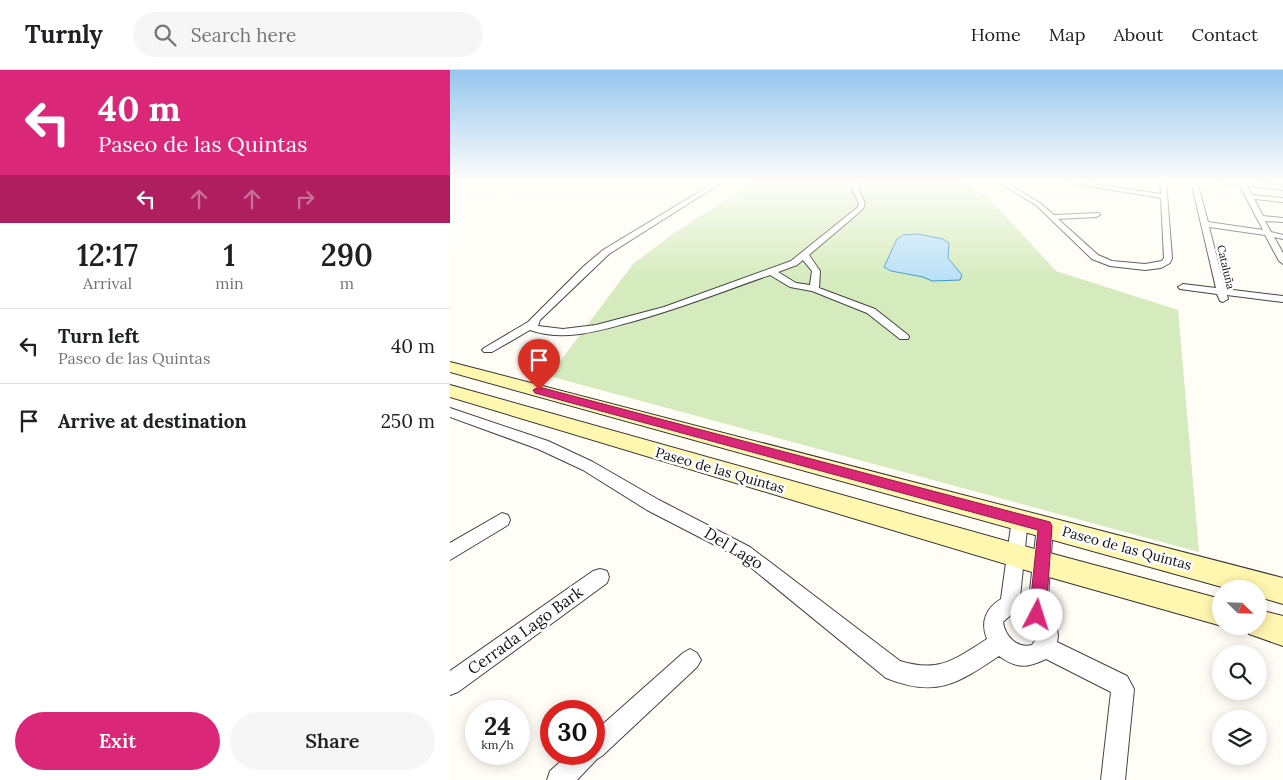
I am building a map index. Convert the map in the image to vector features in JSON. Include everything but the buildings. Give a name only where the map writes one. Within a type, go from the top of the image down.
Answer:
[{"type":"main road","name":"Paseo de las Quintas","points":[[450,367],[1283,590]]},
{"type":"main road","name":"Paseo de las Quintas","points":[[450,390],[1042,564],[1212,611]]},
{"type":"main road","points":[[1268,627],[1283,631]]},
{"type":"street","points":[[488,350],[532,324],[594,261],[668,214]]},
{"type":"street","points":[[604,328],[638,316],[661,312],[794,263],[806,256],[854,214]]},
{"type":"street","points":[[1049,214],[1095,257],[1122,266],[1144,267],[1158,266],[1166,262],[1168,258],[1165,214]]},
{"type":"street","points":[[1052,217],[1094,214]]},
{"type":"street","name":"Cataluña","points":[[1202,214],[1222,295]]},
{"type":"street","points":[[1259,214],[1275,236],[1283,261]]},
{"type":"street","points":[[1261,218],[1283,220]]},
{"type":"street","points":[[1205,227],[1275,236]]},
{"type":"street","points":[[806,256],[816,271],[814,289]]},
{"type":"street","points":[[772,272],[793,285],[814,289],[872,311],[904,337]]},
{"type":"street","points":[[1184,291],[1283,299]]},
{"type":"street","points":[[1222,295],[1283,307]]},
{"type":"street","points":[[532,324],[534,328],[573,333],[623,326],[662,317],[672,313],[685,302]]},
{"type":"street","name":"Del Lago","points":[[450,412],[543,445],[588,466],[653,505],[724,540],[771,571],[894,670],[911,676],[936,677],[974,660],[1000,644]]},
{"type":"street","points":[[1010,604],[1020,519]]},
{"type":"street","points":[[450,552],[502,520]]},
{"type":"street","points":[[1037,615],[1045,526]]},
{"type":"street","name":"Cerrada Lago Bark","points":[[450,684],[600,577]]},
{"type":"street","points":[[1010,604],[1029,608],[1044,622],[1047,631],[1044,648],[1036,655],[1024,656],[1011,652],[1000,644],[994,634],[993,623],[995,614],[1001,608],[1010,604]]},
{"type":"street","points":[[1044,648],[1119,684],[1123,690],[1113,780]]},
{"type":"street","points":[[605,738],[690,660]]},
{"type":"street","points":[[559,780],[575,765]]},
{"type":"green space","points":[[703,214],[1004,214],[1056,271],[1178,310],[1199,552],[549,376],[633,264],[674,233]]},
{"type":"water","points":[[918,234],[943,239],[949,243],[948,258],[962,275],[960,280],[932,281],[923,277],[891,271],[884,267],[897,239],[903,235]]},
{"type":"route","points":[[539,390],[1045,526],[1037,615]]}]
